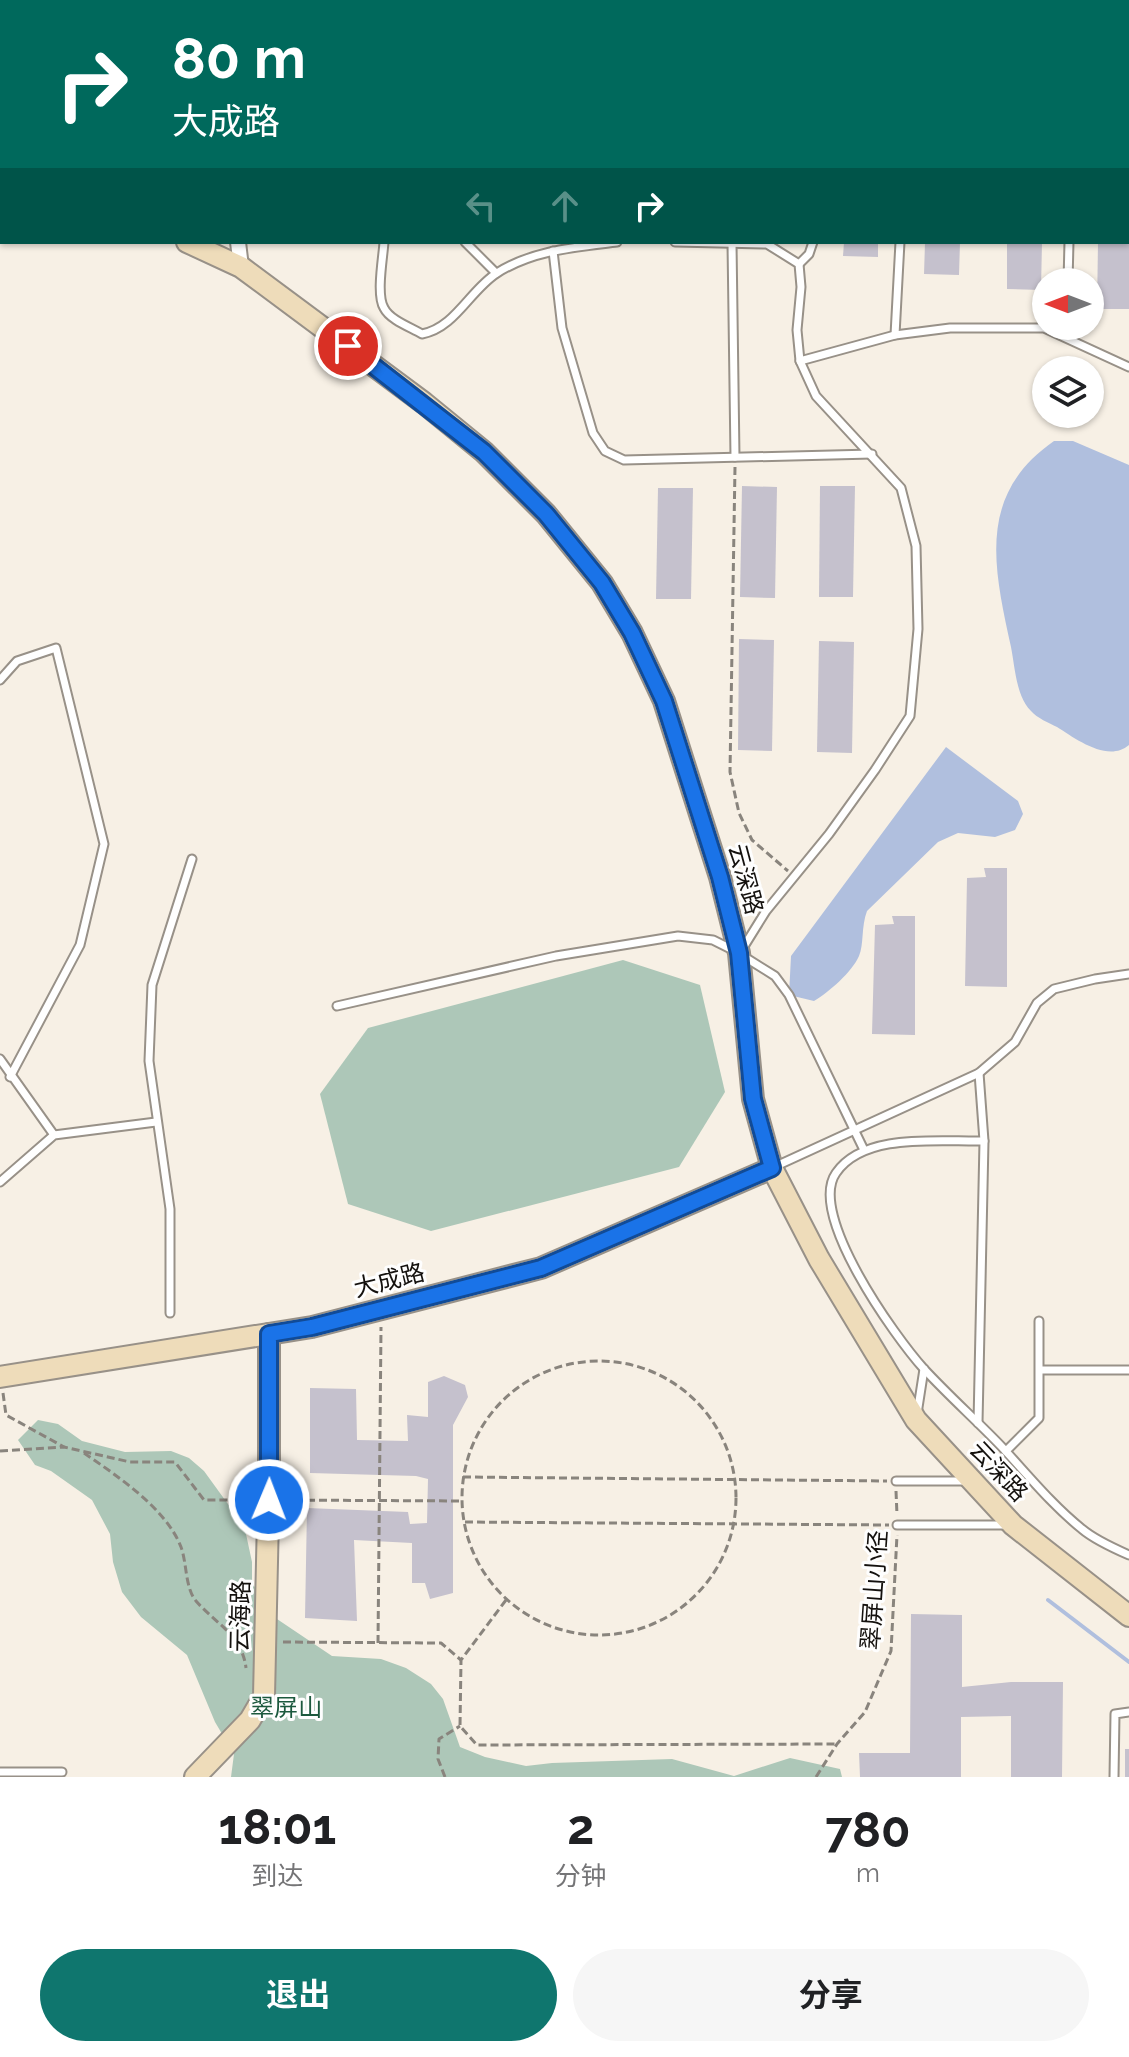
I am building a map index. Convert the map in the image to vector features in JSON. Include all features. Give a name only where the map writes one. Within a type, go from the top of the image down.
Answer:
[{"type":"street","name":"云深路","points":[[191,244],[241,267],[424,403],[484,452],[546,514],[602,583],[632,633],[664,701],[704,824],[739,953],[753,1099],[772,1168],[819,1259],[916,1420],[1013,1525],[1129,1616]]},
{"type":"street","points":[[238,244],[241,267]]},
{"type":"street","name":"大成路","points":[[1,1383],[312,1327],[541,1268],[772,1168]]},
{"type":"street","name":"云海路","points":[[195,1777],[250,1720],[264,1696],[269,1334]]},
{"type":"lane","points":[[384,244],[382,307],[422,334],[437,331],[496,273],[540,253],[603,244]]},
{"type":"lane","points":[[467,244],[496,273]]},
{"type":"lane","points":[[540,244],[540,253]]},
{"type":"lane","points":[[732,244],[735,457]]},
{"type":"lane","points":[[769,244],[799,264]]},
{"type":"lane","points":[[739,953],[766,911],[857,795],[910,716],[918,629],[916,546],[901,488],[816,396],[800,361],[797,330],[801,287],[799,264],[809,254],[812,244]]},
{"type":"lane","points":[[895,335],[900,244]]},
{"type":"lane","points":[[1068,268],[1069,244]]},
{"type":"lane","points":[[553,251],[566,345],[593,433],[605,451],[624,460],[872,454]]},
{"type":"lane","points":[[800,361],[895,335],[950,328],[1032,327]]},
{"type":"lane","points":[[1072,340],[1129,367]]},
{"type":"lane","points":[[0,680],[4,669],[17,661],[56,648],[104,844],[80,945],[10,1077]]},
{"type":"lane","points":[[170,1313],[170,1209],[149,1061],[152,985],[192,859]]},
{"type":"lane","points":[[337,1006],[556,956],[678,936],[713,940],[775,976],[789,995],[864,1150]]},
{"type":"lane","points":[[772,1168],[979,1073],[1015,1042],[1037,1003],[1054,989],[1129,974]]},
{"type":"lane","points":[[0,1059],[54,1135]]},
{"type":"lane","points":[[978,1423],[984,1141],[979,1073]]},
{"type":"lane","points":[[2,1176],[54,1135],[156,1122]]},
{"type":"lane","points":[[984,1141],[898,1143],[855,1153],[835,1174],[829,1191],[829,1204],[856,1273],[898,1338],[924,1369],[1082,1529],[1129,1555]]},
{"type":"lane","points":[[1006,1451],[1039,1418],[1039,1321]]},
{"type":"lane","points":[[916,1420],[924,1369]]},
{"type":"lane","points":[[1040,1370],[1129,1370]]},
{"type":"lane","points":[[896,1481],[972,1481]]},
{"type":"lane","points":[[897,1525],[1013,1525]]},
{"type":"lane","points":[[1114,1777],[1115,1714],[1129,1712]]},
{"type":"lane","points":[[3,1773],[62,1772]]},
{"type":"path","points":[[735,457],[730,772],[739,813],[752,840],[794,876]]},
{"type":"path","points":[[378,1643],[381,1309]]},
{"type":"path","points":[[588,1360],[634,1364],[676,1382],[709,1414],[730,1455],[737,1500],[729,1545],[707,1584],[674,1615],[632,1632],[588,1636],[544,1625],[506,1600],[478,1565],[463,1522],[463,1477],[477,1433],[505,1396],[543,1371],[588,1360]]},
{"type":"path","points":[[1,1383],[6,1415],[64,1447]]},
{"type":"path","points":[[0,1451],[64,1447],[130,1462],[175,1462],[204,1500],[463,1501]]},
{"type":"path","points":[[79,1450],[130,1486],[164,1520],[181,1546],[193,1598],[236,1638],[245,1657]]},
{"type":"path","points":[[463,1477],[896,1481]]},
{"type":"path","name":"翠屏山小径","points":[[816,1777],[837,1744],[865,1712],[891,1651],[896,1481]]},
{"type":"path","points":[[463,1522],[897,1525]]},
{"type":"path","points":[[506,1600],[461,1660],[460,1726],[477,1745],[837,1744]]},
{"type":"path","points":[[265,1642],[441,1643],[461,1660]]},
{"type":"path","points":[[445,1777],[438,1759],[439,1739],[460,1726]]},
{"type":"green space","points":[[623,960],[700,985],[725,1092],[679,1167],[431,1231],[348,1204],[320,1094],[368,1028]]},
{"type":"green space","name":"翠屏山","points":[[38,1420],[58,1424],[82,1441],[125,1452],[171,1451],[189,1458],[204,1471],[246,1534],[252,1562],[252,1583],[277,1619],[332,1656],[381,1659],[406,1668],[431,1684],[443,1699],[460,1747],[485,1757],[526,1766],[672,1759],[734,1776],[790,1758],[840,1769],[842,1777],[231,1777],[234,1754],[215,1722],[187,1655],[141,1617],[122,1592],[113,1562],[110,1534],[92,1500],[51,1471],[35,1465],[18,1440]]},
{"type":"water","points":[[1054,441],[1073,441],[1129,465],[1129,745],[1121,750],[1092,747],[1040,718],[1026,705],[1017,681],[1000,589],[997,535],[1002,509],[1012,485],[1029,462]]},
{"type":"water","points":[[946,747],[1018,801],[1023,814],[1015,830],[995,837],[958,833],[938,842],[867,911],[861,952],[846,975],[814,1001],[789,995],[791,956]]},
{"type":"building","points":[[844,244],[878,244],[878,257],[843,256]]},
{"type":"building","points":[[925,244],[960,244],[959,275],[924,274]]},
{"type":"building","points":[[1007,244],[1042,244],[1041,268],[1032,268],[1032,290],[1007,289]]},
{"type":"building","points":[[1098,244],[1129,244],[1129,309],[1104,309],[1104,268],[1098,268]]},
{"type":"building","points":[[742,486],[777,487],[775,598],[740,597]]},
{"type":"building","points":[[820,486],[855,486],[853,597],[819,597]]},
{"type":"building","points":[[658,488],[693,488],[691,599],[656,599]]},
{"type":"building","points":[[739,639],[774,640],[772,751],[738,750]]},
{"type":"building","points":[[819,641],[854,642],[852,753],[817,752]]},
{"type":"building","points":[[984,868],[1007,868],[1007,987],[965,986],[967,878],[986,877]]},
{"type":"building","points":[[892,916],[915,916],[915,1035],[872,1034],[875,925],[894,924]]},
{"type":"building","points":[[444,1376],[465,1385],[468,1397],[453,1425],[453,1593],[430,1599],[425,1583],[412,1583],[412,1543],[354,1540],[357,1621],[305,1618],[307,1508],[408,1512],[410,1524],[427,1523],[428,1479],[310,1473],[310,1388],[356,1389],[357,1440],[408,1441],[407,1415],[428,1417],[428,1382]]},
{"type":"building","points":[[911,1614],[962,1615],[962,1687],[1011,1682],[1063,1682],[1062,1777],[1011,1777],[1011,1716],[961,1717],[961,1777],[860,1777],[859,1753],[910,1753]]},
{"type":"building","points":[[1125,1749],[1129,1749],[1129,1777],[1125,1777]]},
{"type":"waterway","points":[[1048,1600],[1129,1662]]},
{"type":"route","points":[[269,1500],[269,1334],[312,1327],[541,1268],[772,1168],[753,1099],[739,953],[720,877],[664,701],[632,633],[602,583],[546,514],[484,452],[348,346]]}]
